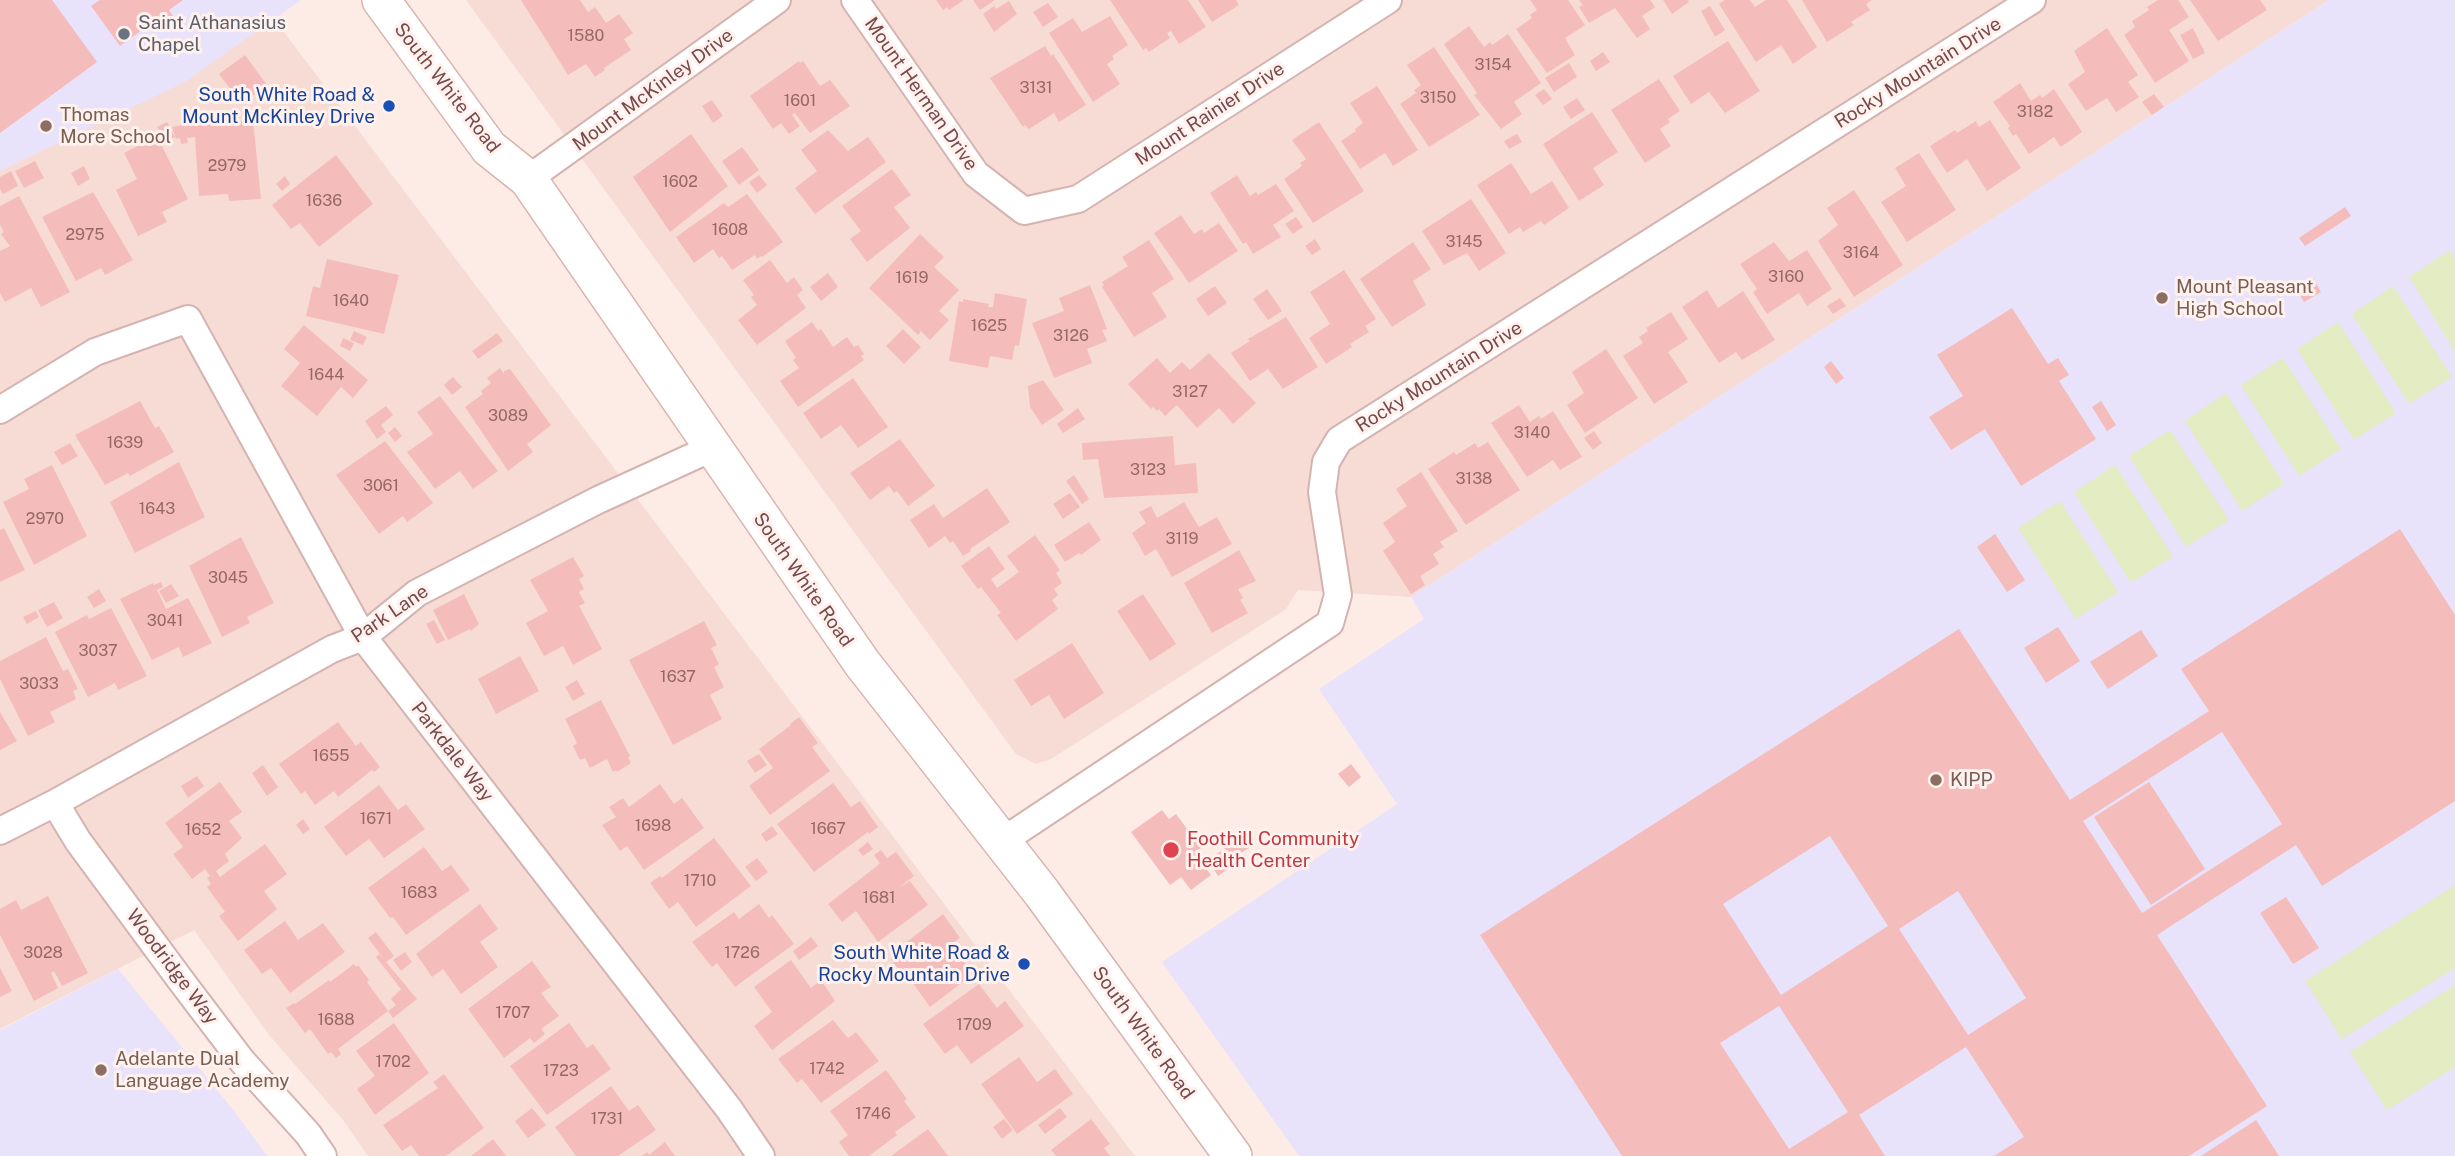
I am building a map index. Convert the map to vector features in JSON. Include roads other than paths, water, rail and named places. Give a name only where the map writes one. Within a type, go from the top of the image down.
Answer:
[{"type":"main road","name":"South White Road","points":[[381,0],[489,148],[528,179],[862,663],[1042,893],[1233,1156]]},
{"type":"street","name":"Mount McKinley Drive","points":[[528,179],[777,0]]},
{"type":"street","name":"Mount Herman Drive","points":[[855,0],[976,174],[1024,211]]},
{"type":"street","name":"Mount Rainier Drive","points":[[1024,211],[1078,199],[1388,0]]},
{"type":"street","name":"Rocky Mountain Drive","points":[[1001,842],[1330,623],[1338,595],[1322,492],[1326,462],[1339,440],[2032,0]]},
{"type":"street","name":"Parkdale Way","points":[[0,410],[95,352],[188,319],[363,637],[729,1109],[761,1156]]},
{"type":"street","name":"Park Lane","points":[[0,831],[332,649],[363,637],[417,593],[598,500],[712,448]]},
{"type":"street","name":"Woodridge Way","points":[[55,803],[78,841],[182,982],[242,1060],[308,1134],[323,1156]]},
{"type":"place","name":"Saint Athanasius Chapel","points":[[124,34]]},
{"type":"place","name":"South White Road & Mount McKinley Drive","points":[[389,106]]},
{"type":"place","name":"Thomas More School","points":[[46,126]]},
{"type":"place","name":"Mount Pleasant High School","points":[[2162,298]]},
{"type":"place","name":"KIPP","points":[[1936,780]]},
{"type":"place","name":"Foothill Community Health Center","points":[[1171,850]]},
{"type":"place","name":"South White Road & Rocky Mountain Drive","points":[[1024,964]]},
{"type":"place","name":"Adelante Dual Language Academy","points":[[101,1070]]}]
